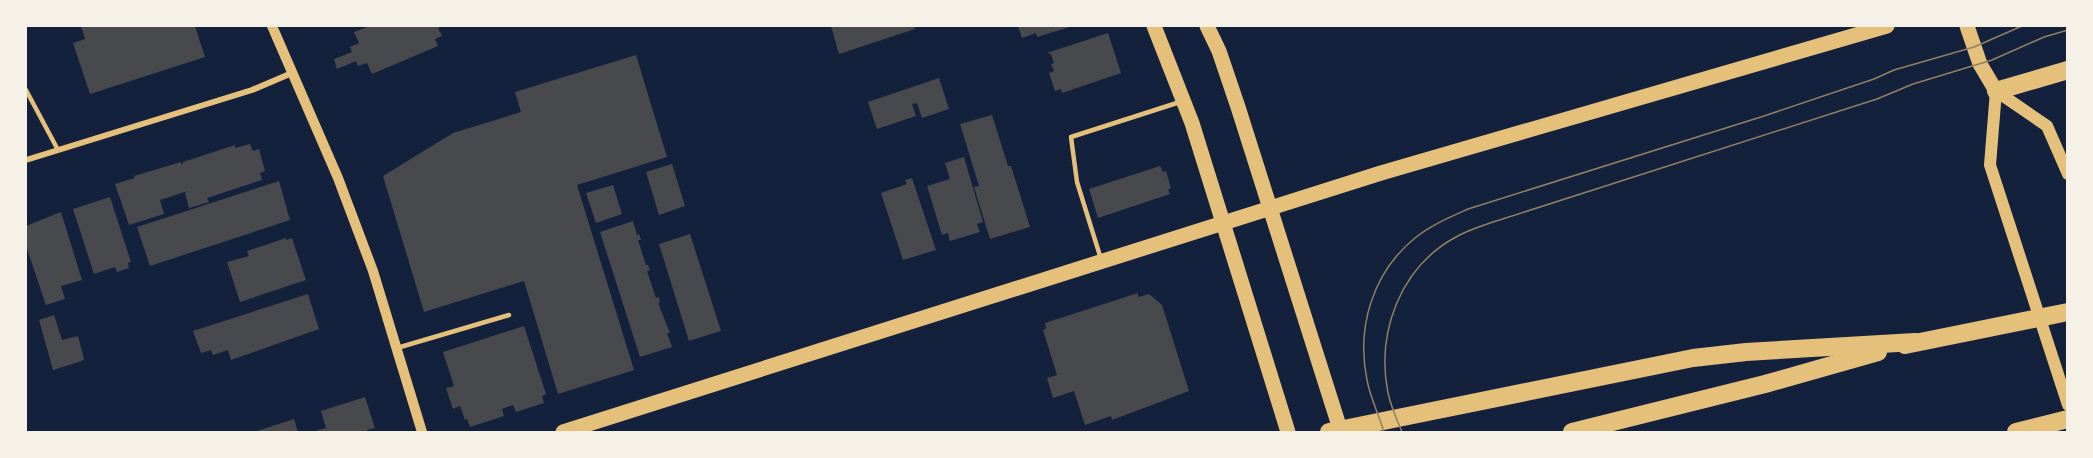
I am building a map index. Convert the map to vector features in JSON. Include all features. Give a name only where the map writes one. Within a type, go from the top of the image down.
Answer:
[{"type":"highway","points":[[1996,91],[2067,70]]},
{"type":"highway","points":[[1572,432],[1765,384],[1915,342],[2067,312]]},
{"type":"highway","points":[[1329,432],[1693,358],[1746,352],[1915,342]]},
{"type":"highway","points":[[2016,432],[2067,419]]},
{"type":"main road","points":[[1154,26],[1184,101],[1251,308],[1288,432]]},
{"type":"main road","points":[[1207,26],[1227,73],[1341,432]]},
{"type":"main road","points":[[563,432],[1381,173],[1887,26]]},
{"type":"main road","points":[[1967,26],[1980,64],[1996,91],[2047,126],[2067,174]]},
{"type":"main road","points":[[1996,91],[1990,165],[2067,405]]},
{"type":"street","points":[[272,26],[338,178],[373,271],[422,432]]},
{"type":"street","points":[[26,160],[252,90],[292,73]]},
{"type":"lane","points":[[26,90],[45,130],[58,150]]},
{"type":"lane","points":[[1102,262],[1077,182],[1071,137],[1184,101]]},
{"type":"lane","points":[[396,348],[509,315]]},
{"type":"building","points":[[81,26],[195,26],[205,57],[90,94],[73,43],[85,39]]},
{"type":"building","points":[[370,26],[443,26],[438,28],[442,36],[435,39],[438,46],[372,74],[367,63],[358,66],[356,61],[337,69],[334,59],[352,52],[350,47],[359,43],[354,32]]},
{"type":"building","points":[[831,26],[914,26],[915,29],[839,54]]},
{"type":"building","points":[[1018,26],[1073,26],[1037,37],[1036,33],[1022,38]]},
{"type":"building","points":[[1108,33],[1121,73],[1062,93],[1061,89],[1055,91],[1049,73],[1054,71],[1051,64],[1054,63],[1051,54],[1047,53]]},
{"type":"building","points":[[636,55],[667,157],[577,185],[634,370],[558,394],[524,281],[424,312],[383,176],[453,133],[521,112],[515,92]]},
{"type":"building","points":[[939,78],[949,109],[922,118],[917,103],[912,104],[916,116],[877,129],[868,102]]},
{"type":"building","points":[[992,115],[1030,227],[990,239],[974,187],[979,186],[960,124]]},
{"type":"building","points":[[250,144],[253,151],[259,149],[265,171],[260,173],[262,180],[207,198],[209,202],[189,208],[185,193],[188,191],[160,200],[164,214],[129,225],[115,184],[181,162],[183,164],[183,162],[235,145],[235,148]]},
{"type":"building","points":[[964,157],[983,222],[977,224],[980,232],[950,241],[948,233],[942,235],[927,186],[950,179],[945,163]]},
{"type":"building","points":[[672,164],[685,206],[659,215],[646,172]]},
{"type":"building","points":[[1160,166],[1163,172],[1166,171],[1171,188],[1168,190],[1170,194],[1098,218],[1089,189]]},
{"type":"building","points":[[912,178],[936,250],[903,260],[881,193],[907,184],[905,180]]},
{"type":"building","points":[[279,181],[290,220],[150,266],[137,227]]},
{"type":"building","points":[[613,185],[622,214],[596,223],[586,193]]},
{"type":"building","points":[[110,197],[131,262],[128,263],[129,268],[117,272],[115,267],[94,274],[73,209]]},
{"type":"building","points":[[61,212],[82,280],[61,286],[65,299],[46,305],[26,246],[26,226]]},
{"type":"building","points":[[633,221],[641,240],[638,240],[646,265],[650,270],[647,271],[656,298],[659,297],[660,303],[658,303],[670,333],[667,333],[672,347],[640,357],[600,232]]},
{"type":"building","points":[[690,234],[721,331],[689,341],[659,244]]},
{"type":"building","points":[[286,238],[286,240],[292,238],[306,280],[240,302],[227,262],[249,256],[247,251]]},
{"type":"building","points":[[1138,293],[1138,297],[1149,294],[1162,305],[1189,391],[1112,420],[1111,416],[1085,425],[1074,391],[1053,398],[1047,378],[1057,375],[1043,330],[1046,329],[1045,323]]},
{"type":"building","points":[[308,294],[319,329],[231,360],[228,350],[213,355],[211,350],[201,353],[193,331]]},
{"type":"building","points":[[54,315],[62,340],[78,336],[84,359],[53,370],[39,320]]},
{"type":"building","points":[[524,326],[546,394],[542,396],[544,403],[516,412],[513,405],[502,409],[504,416],[470,427],[460,406],[453,409],[446,388],[454,386],[443,352]]},
{"type":"building","points":[[365,397],[375,428],[367,430],[368,432],[312,432],[326,428],[321,411]]},
{"type":"building","points":[[294,419],[298,432],[254,432]]},
{"type":"tram line","points":[[1384,432],[1367,380],[1364,360],[1366,321],[1378,284],[1388,267],[1400,252],[1428,229],[1468,209],[1764,116],[1874,79],[1894,70],[1974,47],[2022,26]]},
{"type":"tram line","points":[[1402,432],[1389,398],[1385,370],[1389,325],[1407,284],[1420,266],[1456,237],[1490,223],[1877,99],[1913,84],[1992,60],[2044,37],[2068,30]]}]
